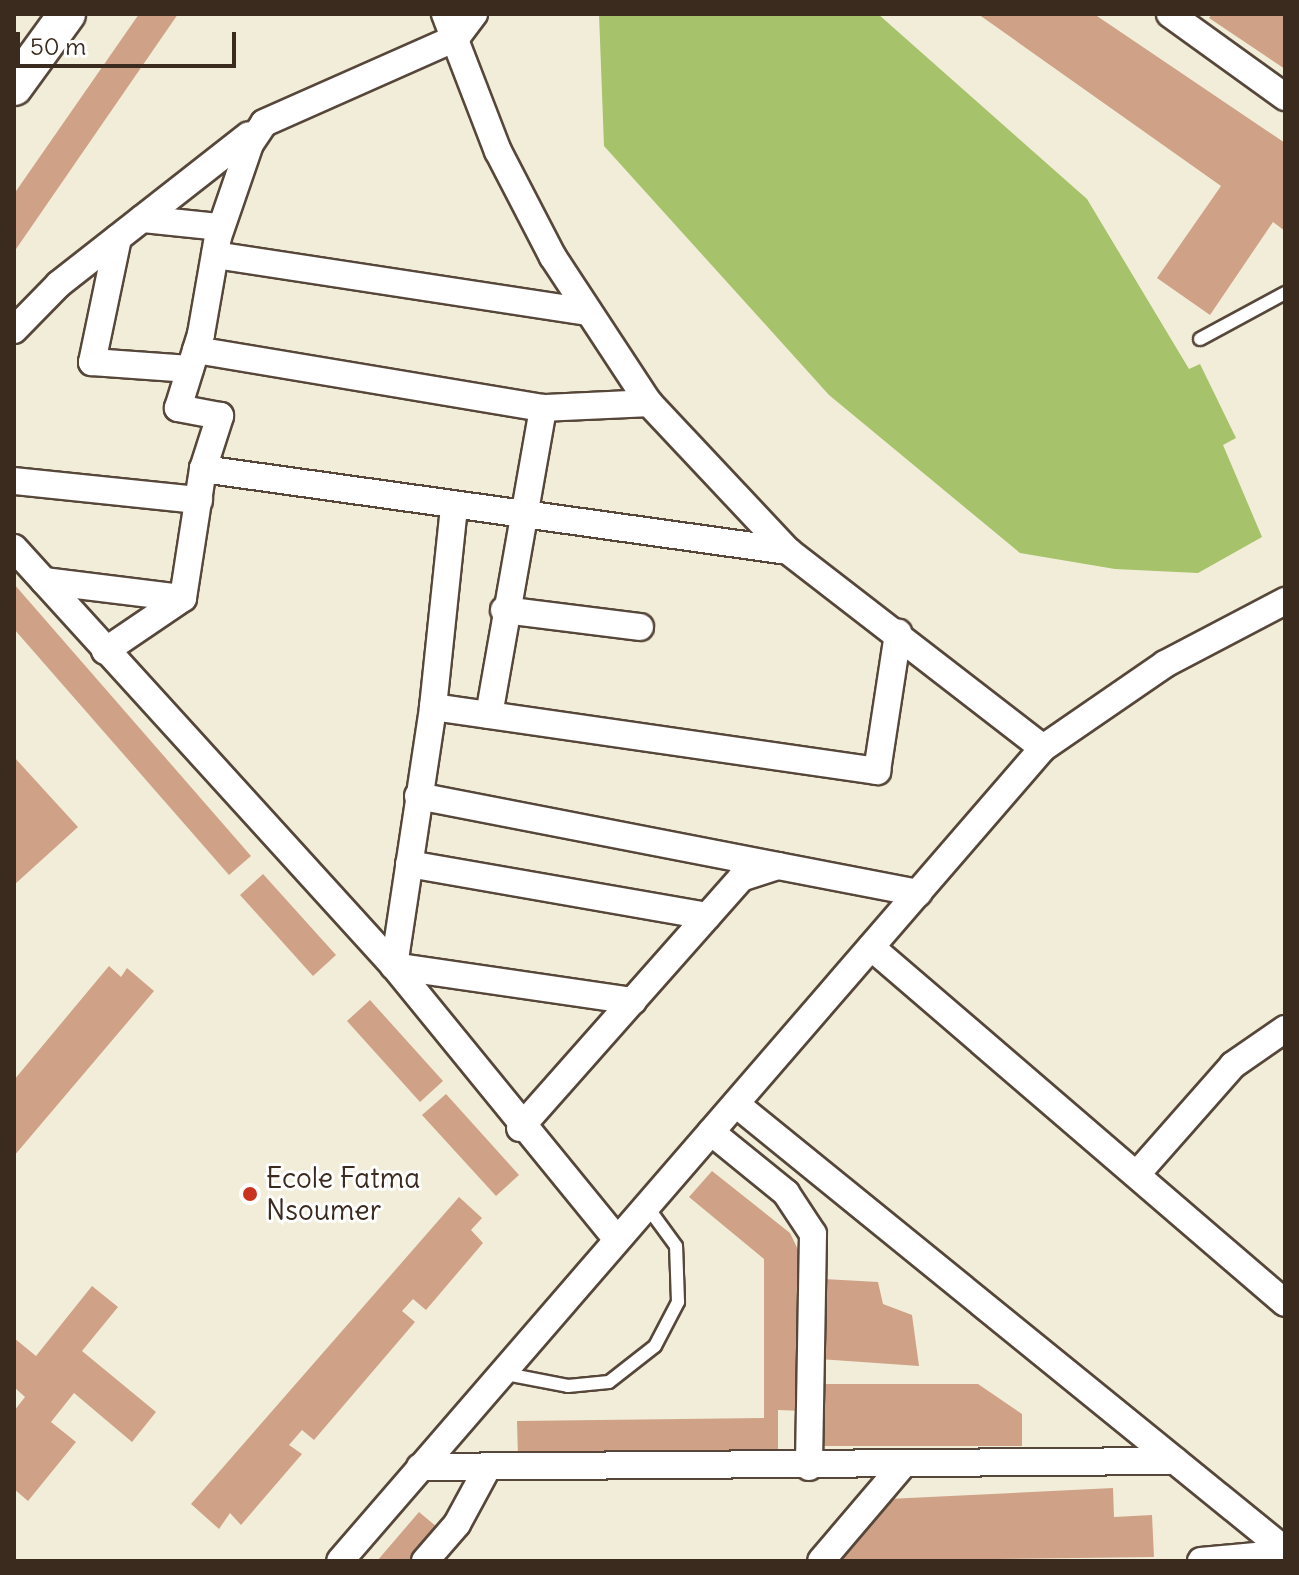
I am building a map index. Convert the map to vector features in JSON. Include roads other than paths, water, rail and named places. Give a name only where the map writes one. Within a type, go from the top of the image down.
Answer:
[{"type":"main road","points":[[14,87],[67,14]]},
{"type":"street","points":[[14,330],[118,238],[264,123],[474,14]]},
{"type":"street","points":[[1170,14],[1285,97]]},
{"type":"street","points":[[450,26],[498,151],[589,312],[649,403],[788,551],[1043,748]]},
{"type":"street","points":[[105,651],[183,598],[203,469],[220,416],[178,408],[193,360],[220,227],[237,167],[264,123]]},
{"type":"street","points":[[142,219],[220,227]]},
{"type":"street","points":[[118,238],[92,362],[193,360],[543,408],[649,403]]},
{"type":"street","points":[[215,255],[589,312]]},
{"type":"street","points":[[489,715],[504,610],[543,408]]},
{"type":"street","points":[[203,469],[523,517],[788,551]]},
{"type":"street","points":[[14,481],[199,500]]},
{"type":"street","points":[[394,966],[433,707],[454,506]]},
{"type":"street","points":[[14,548],[394,966],[520,1128],[616,1238]]},
{"type":"street","points":[[44,581],[183,598]]},
{"type":"street","points":[[340,1561],[616,1238],[736,1104],[1043,748],[1165,664],[1285,601]]},
{"type":"street","points":[[504,610],[640,627]]},
{"type":"street","points":[[433,707],[877,771],[898,633]]},
{"type":"street","points":[[418,796],[918,893]]},
{"type":"street","points":[[409,864],[708,916]]},
{"type":"street","points":[[520,1128],[741,878],[778,866]]},
{"type":"street","points":[[871,947],[1285,1303]]},
{"type":"street","points":[[394,966],[633,1001]]},
{"type":"street","points":[[1137,1174],[1233,1065],[1285,1029]]},
{"type":"street","points":[[736,1104],[1285,1551]]},
{"type":"street","points":[[711,1132],[786,1193],[813,1234],[809,1467]]},
{"type":"street","points":[[420,1467],[901,1467],[1175,1461]]},
{"type":"street","points":[[425,1561],[457,1524],[488,1467]]},
{"type":"street","points":[[821,1561],[901,1467]]},
{"type":"street","points":[[1201,1561],[1285,1551]]},
{"type":"lane","points":[[1200,339],[1285,293]]},
{"type":"lane","points":[[500,1373],[568,1386],[609,1382],[655,1346],[678,1302],[676,1246],[646,1205]]},
{"type":"place","name":"Ecole Fatma Nsoumer","points":[[250,1194]]}]
